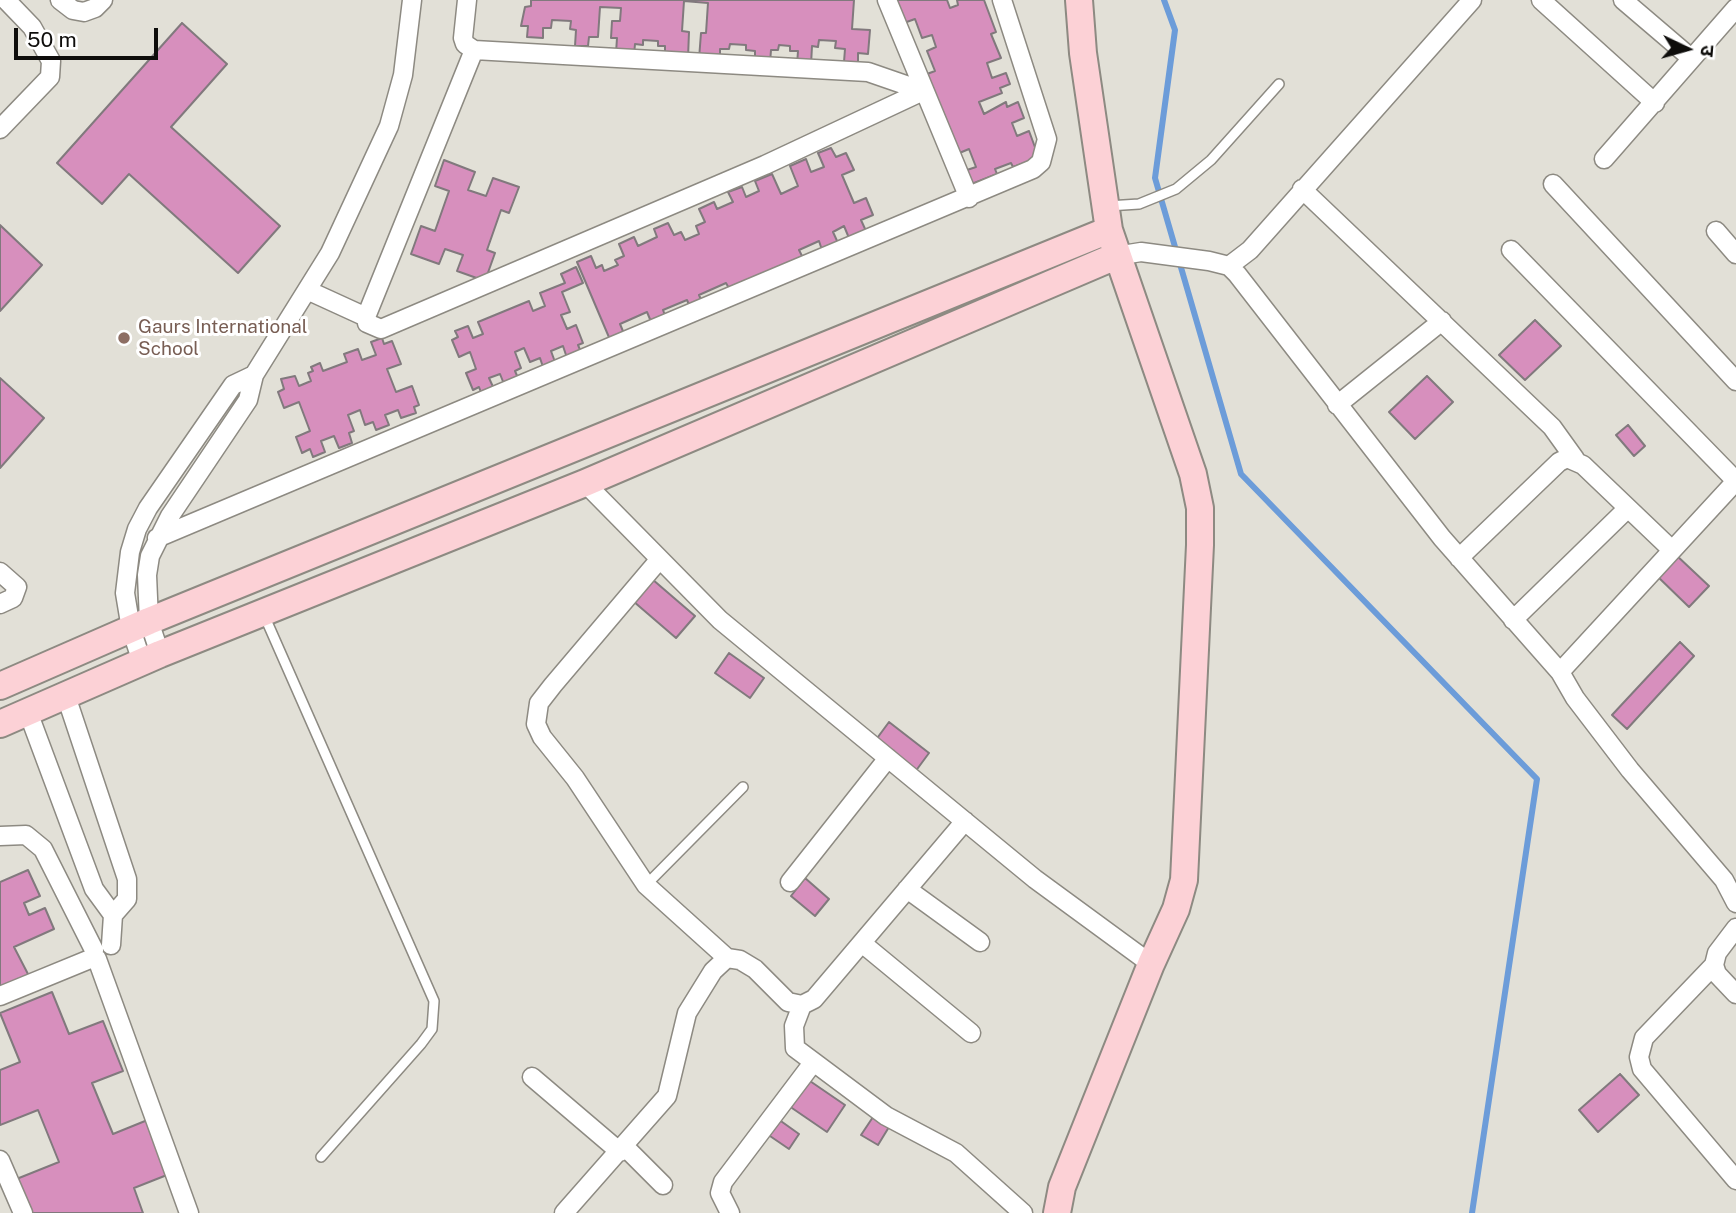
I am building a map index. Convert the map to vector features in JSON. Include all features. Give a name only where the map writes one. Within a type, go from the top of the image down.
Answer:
[{"type":"street","points":[[0,129],[50,77],[51,61],[32,27],[6,0]]},
{"type":"street","points":[[60,0],[73,10],[84,12],[95,8],[103,0]]},
{"type":"street","points":[[140,625],[147,575],[157,538],[248,400],[254,375],[330,253],[389,126],[403,75],[412,0]]},
{"type":"street","points":[[467,0],[463,37],[465,44],[474,50],[868,72],[923,91]]},
{"type":"street","points":[[887,0],[969,198]]},
{"type":"street","points":[[157,538],[1033,169],[1041,162],[1047,139],[1002,0]]},
{"type":"street","points":[[1057,1213],[1062,1187],[1151,964],[1176,909],[1187,850],[1200,508],[1193,474],[1129,254],[1108,218],[1083,53],[1079,0]]},
{"type":"street","points":[[1229,266],[1250,250],[1472,0]]},
{"type":"street","points":[[1541,0],[1655,103]]},
{"type":"street","points":[[1623,0],[1690,58]]},
{"type":"street","points":[[1604,159],[1736,8]]},
{"type":"street","points":[[474,50],[366,317],[367,323],[382,329],[765,165],[923,91]]},
{"type":"street","points":[[1553,184],[1736,381]]},
{"type":"street","points":[[1302,189],[1552,427],[1575,459],[1672,550]]},
{"type":"street","points":[[0,686],[1108,218]]},
{"type":"street","points":[[1716,231],[1736,254]]},
{"type":"street","points":[[1511,250],[1736,481],[1560,672]]},
{"type":"street","points":[[0,724],[151,658],[585,482],[1129,254],[1209,261],[1229,266],[1459,558],[1560,672],[1630,771],[1724,880],[1736,902]]},
{"type":"street","points":[[307,290],[366,317]]},
{"type":"street","points":[[1337,405],[1441,321]]},
{"type":"street","points":[[151,658],[125,593],[130,552],[137,529],[148,508],[233,386],[254,375]]},
{"type":"street","points":[[1459,558],[1559,462],[1575,459]]},
{"type":"street","points":[[585,482],[720,620],[1035,879],[1151,964]]},
{"type":"street","points":[[1513,620],[1628,508]]},
{"type":"street","points":[[659,560],[552,685],[539,703],[536,723],[541,737],[575,778],[646,886],[727,958],[740,960],[755,970],[788,1002],[802,1005],[814,999],[831,983],[965,821]]},
{"type":"street","points":[[0,572],[17,587],[13,598],[0,604]]},
{"type":"street","points":[[0,996],[100,953],[113,915],[127,899],[127,879],[66,696]]},
{"type":"street","points":[[28,712],[94,889],[113,915]]},
{"type":"street","points":[[790,882],[888,758]]},
{"type":"street","points":[[0,836],[26,835],[43,849],[100,953],[189,1213]]},
{"type":"street","points":[[907,889],[980,942]]},
{"type":"street","points":[[1736,928],[1717,953],[1714,965],[1644,1038],[1639,1057],[1642,1069],[1736,1180]]},
{"type":"street","points":[[863,944],[971,1033]]},
{"type":"street","points":[[564,1213],[667,1096],[687,1013],[713,971],[727,958]]},
{"type":"street","points":[[1714,965],[1717,974],[1736,994]]},
{"type":"street","points":[[802,1005],[793,1038],[794,1048],[812,1064],[886,1116],[956,1153],[1023,1213]]},
{"type":"street","points":[[730,1213],[720,1193],[723,1182],[812,1064]]},
{"type":"street","points":[[532,1077],[623,1149],[663,1185]]},
{"type":"street","points":[[0,1160],[23,1213]]},
{"type":"lane","points":[[1108,218],[1176,189],[1211,160],[1279,84]]},
{"type":"lane","points":[[263,613],[434,1001],[432,1029],[427,1037],[321,1157]]},
{"type":"lane","points":[[646,886],[743,787]]},
{"type":"building","points":[[531,0],[854,0],[852,29],[870,30],[868,54],[858,53],[858,63],[844,62],[845,49],[835,48],[836,41],[819,40],[818,47],[812,46],[811,65],[797,65],[798,51],[790,51],[790,46],[779,45],[778,50],[771,50],[770,63],[755,62],[755,51],[746,50],[746,45],[730,44],[729,49],[720,49],[720,60],[699,59],[701,33],[706,33],[708,3],[684,1],[682,31],[689,32],[688,58],[665,57],[665,46],[658,46],[658,41],[643,40],[643,45],[635,44],[634,55],[616,53],[617,38],[611,38],[612,21],[620,21],[621,8],[600,7],[598,37],[589,37],[588,46],[575,46],[576,30],[570,29],[571,21],[552,20],[551,28],[543,28],[543,38],[527,37],[528,26],[521,26],[525,7],[531,6]]},
{"type":"building","points":[[892,0],[947,0],[950,8],[958,5],[957,0],[984,0],[996,32],[991,34],[1001,58],[987,63],[992,78],[1006,73],[1010,84],[1000,88],[1002,93],[979,102],[984,114],[1006,102],[1007,107],[1018,102],[1024,118],[1012,123],[1017,136],[1029,131],[1039,158],[1013,167],[1011,163],[995,169],[997,174],[969,185],[964,171],[976,167],[969,149],[957,154],[927,74],[935,71],[927,51],[936,47],[932,35],[922,38],[915,19],[901,24]]},
{"type":"building","points":[[182,23],[227,64],[171,127],[280,226],[238,273],[129,174],[102,204],[57,163]]},
{"type":"building","points":[[831,148],[836,157],[846,153],[854,170],[842,175],[854,203],[866,198],[873,215],[861,220],[866,231],[849,238],[844,226],[833,232],[838,243],[822,250],[819,241],[799,250],[803,258],[730,290],[726,283],[699,295],[702,302],[690,307],[687,300],[663,310],[666,318],[652,324],[647,312],[620,324],[625,336],[611,342],[577,262],[591,256],[596,268],[602,265],[604,271],[618,265],[615,260],[624,256],[619,244],[634,237],[638,246],[657,237],[654,229],[668,223],[674,235],[681,232],[685,240],[699,234],[696,226],[705,222],[699,209],[714,202],[717,209],[733,202],[728,192],[742,187],[746,197],[759,191],[755,181],[772,174],[781,194],[798,186],[790,166],[806,159],[811,172],[824,167],[818,153]]},
{"type":"building","points":[[444,160],[475,172],[468,190],[486,196],[493,178],[519,187],[509,213],[501,210],[487,250],[495,253],[485,281],[457,271],[463,255],[445,249],[439,264],[411,254],[421,226],[435,231],[449,191],[435,186]]},
{"type":"building","points":[[0,225],[42,265],[0,311]]},
{"type":"building","points":[[576,267],[583,283],[562,292],[570,312],[561,315],[567,329],[576,325],[583,343],[578,345],[581,352],[567,358],[563,346],[551,351],[555,362],[543,367],[540,358],[530,362],[524,348],[515,352],[521,368],[515,371],[518,378],[504,384],[500,374],[489,378],[494,389],[482,395],[479,387],[473,390],[466,373],[476,369],[470,352],[459,357],[452,340],[458,337],[455,331],[468,326],[473,338],[483,334],[478,322],[529,301],[533,311],[545,306],[540,293],[565,283],[561,274]]},
{"type":"building","points":[[1535,320],[1561,346],[1525,380],[1499,355]]},
{"type":"building","points":[[382,338],[384,344],[392,341],[401,364],[387,369],[396,392],[412,386],[419,405],[414,407],[416,413],[401,418],[398,410],[385,415],[389,425],[376,430],[373,422],[365,425],[360,410],[348,415],[354,431],[349,433],[352,443],[339,448],[334,436],[321,441],[325,452],[313,457],[310,449],[302,453],[296,437],[310,431],[299,402],[284,408],[278,392],[284,389],[281,379],[295,376],[299,386],[311,381],[308,373],[313,371],[311,367],[320,363],[323,371],[347,362],[344,354],[358,349],[362,360],[376,355],[371,342]]},
{"type":"building","points":[[1427,376],[1453,402],[1415,439],[1389,412]]},
{"type":"building","points":[[0,378],[44,418],[0,468]]},
{"type":"building","points":[[1628,425],[1645,446],[1634,456],[1616,435]]},
{"type":"building","points":[[1675,554],[1709,586],[1689,607],[1656,575]]},
{"type":"building","points":[[652,579],[695,616],[676,638],[633,601]]},
{"type":"building","points":[[1680,642],[1694,656],[1627,729],[1612,715]]},
{"type":"building","points":[[729,653],[764,678],[750,698],[715,673]]},
{"type":"building","points":[[889,722],[929,753],[915,772],[875,741]]},
{"type":"building","points":[[28,870],[40,896],[24,903],[29,915],[45,908],[54,929],[14,947],[29,976],[0,987],[0,882]]},
{"type":"building","points":[[805,878],[829,899],[815,916],[791,896]]},
{"type":"building","points":[[52,992],[69,1034],[103,1021],[123,1071],[92,1083],[113,1134],[150,1119],[172,1173],[134,1188],[143,1213],[27,1213],[14,1180],[59,1162],[38,1110],[0,1125],[0,1070],[20,1062],[0,1013]]},
{"type":"building","points":[[1620,1074],[1639,1095],[1598,1132],[1579,1110]]},
{"type":"building","points":[[807,1079],[845,1105],[827,1132],[789,1106]]},
{"type":"building","points":[[873,1117],[889,1127],[878,1145],[861,1135]]},
{"type":"building","points":[[778,1119],[799,1134],[789,1149],[767,1134]]},
{"type":"waterway","points":[[1164,0],[1175,30],[1155,178],[1241,474],[1537,779],[1472,1213]]},
{"type":"place","name":"Gaurs International School","points":[[124,338]]}]
